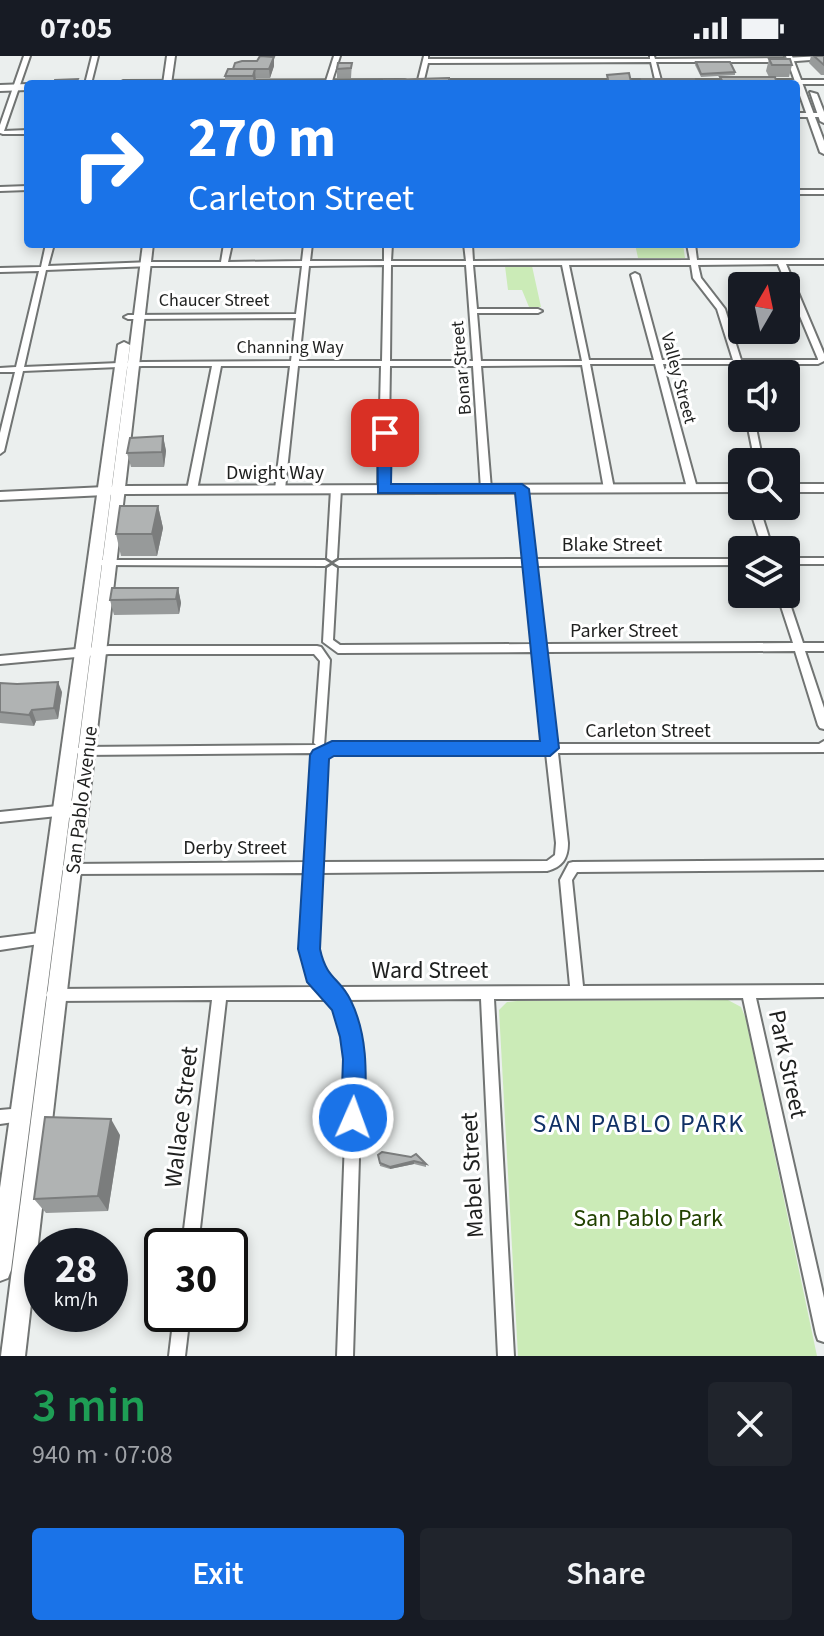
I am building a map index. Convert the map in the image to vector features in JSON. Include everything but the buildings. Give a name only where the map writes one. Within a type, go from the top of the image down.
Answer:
[{"type":"main road","points":[[163,56],[164,80]]},
{"type":"main road","points":[[165,80],[171,56]]},
{"type":"main road","points":[[803,84],[824,83]]},
{"type":"main road","points":[[0,90],[24,89]]},
{"type":"main road","name":"San Pablo Avenue","points":[[0,1270],[21,1115],[47,996],[55,937],[140,264],[138,248]]},
{"type":"main road","name":"San Pablo Avenue","points":[[140,264],[146,248]]},
{"type":"main road","name":"San Pablo Avenue","points":[[13,1356],[21,1115]]},
{"type":"street","points":[[24,132],[1,133],[27,56]]},
{"type":"street","points":[[89,80],[95,56]]},
{"type":"street","points":[[330,80],[337,56]]},
{"type":"street","points":[[795,57],[824,152]]},
{"type":"street","points":[[422,80],[426,58],[824,57]]},
{"type":"street","points":[[652,58],[658,80]]},
{"type":"street","points":[[803,84],[823,117]]},
{"type":"street","points":[[800,115],[823,117]]},
{"type":"street","points":[[0,189],[24,188]]},
{"type":"street","points":[[800,192],[824,192]]},
{"type":"street","points":[[0,451],[49,248]]},
{"type":"street","points":[[224,263],[227,248]]},
{"type":"street","points":[[280,489],[308,248]]},
{"type":"street","points":[[383,489],[388,248]]},
{"type":"street","name":"Bonar Street","points":[[468,248],[486,489]]},
{"type":"street","points":[[692,248],[697,278],[721,309],[738,360]]},
{"type":"street","points":[[781,262],[823,362]]},
{"type":"street","points":[[0,270],[224,263],[824,262]]},
{"type":"street","points":[[565,263],[609,489]]},
{"type":"street","name":"Valley Street","points":[[635,275],[692,488]]},
{"type":"street","points":[[472,311],[538,311]]},
{"type":"street","name":"Chaucer Street","points":[[133,317],[300,316]]},
{"type":"street","name":"Channing Way","points":[[0,370],[127,364],[728,362]]},
{"type":"street","name":"Channing Way","points":[[800,362],[823,362]]},
{"type":"street","points":[[192,490],[217,364]]},
{"type":"street","name":"Dwight Way","points":[[0,496],[111,490],[728,488]]},
{"type":"street","points":[[800,488],[824,488]]},
{"type":"street","points":[[336,489],[309,949],[315,975],[343,1008],[355,1059],[345,1356]]},
{"type":"street","points":[[522,489],[577,991]]},
{"type":"street","points":[[800,561],[824,561]]},
{"type":"street","name":"Blake Street","points":[[102,563],[728,562]]},
{"type":"street","points":[[786,608],[824,725]]},
{"type":"street","name":"Parker Street","points":[[0,660],[91,653],[325,648],[824,647]]},
{"type":"street","name":"Carleton Street","points":[[78,751],[824,746]]},
{"type":"street","points":[[0,817],[71,809]]},
{"type":"street","name":"Derby Street","points":[[64,869],[824,865]]},
{"type":"street","points":[[0,944],[55,937]]},
{"type":"street","name":"Park Street","points":[[748,991],[824,1334]]},
{"type":"street","name":"Ward Street","points":[[47,996],[824,991]]},
{"type":"street","name":"Mabel Street","points":[[487,992],[506,1356]]},
{"type":"street","name":"Wallace Street","points":[[192,1228],[220,993]]},
{"type":"street","points":[[177,1356],[180,1332]]},
{"type":"green space","points":[[636,248],[684,248],[685,258],[638,258]]},
{"type":"green space","points":[[505,266],[532,266],[541,307],[529,307],[522,290],[508,290]]},
{"type":"green space","name":"San Pablo Park","points":[[728,1000],[741,1007],[746,1019],[817,1356],[518,1356],[499,1010],[507,1002],[517,1001]]},
{"type":"district","name":"SAN PABLO PARK","points":[[639,1123]]},
{"type":"route","points":[[353,1118],[355,1059],[352,1037],[341,1004],[315,975],[309,949],[320,755],[328,749],[550,748],[522,489],[383,489],[385,433]]}]
